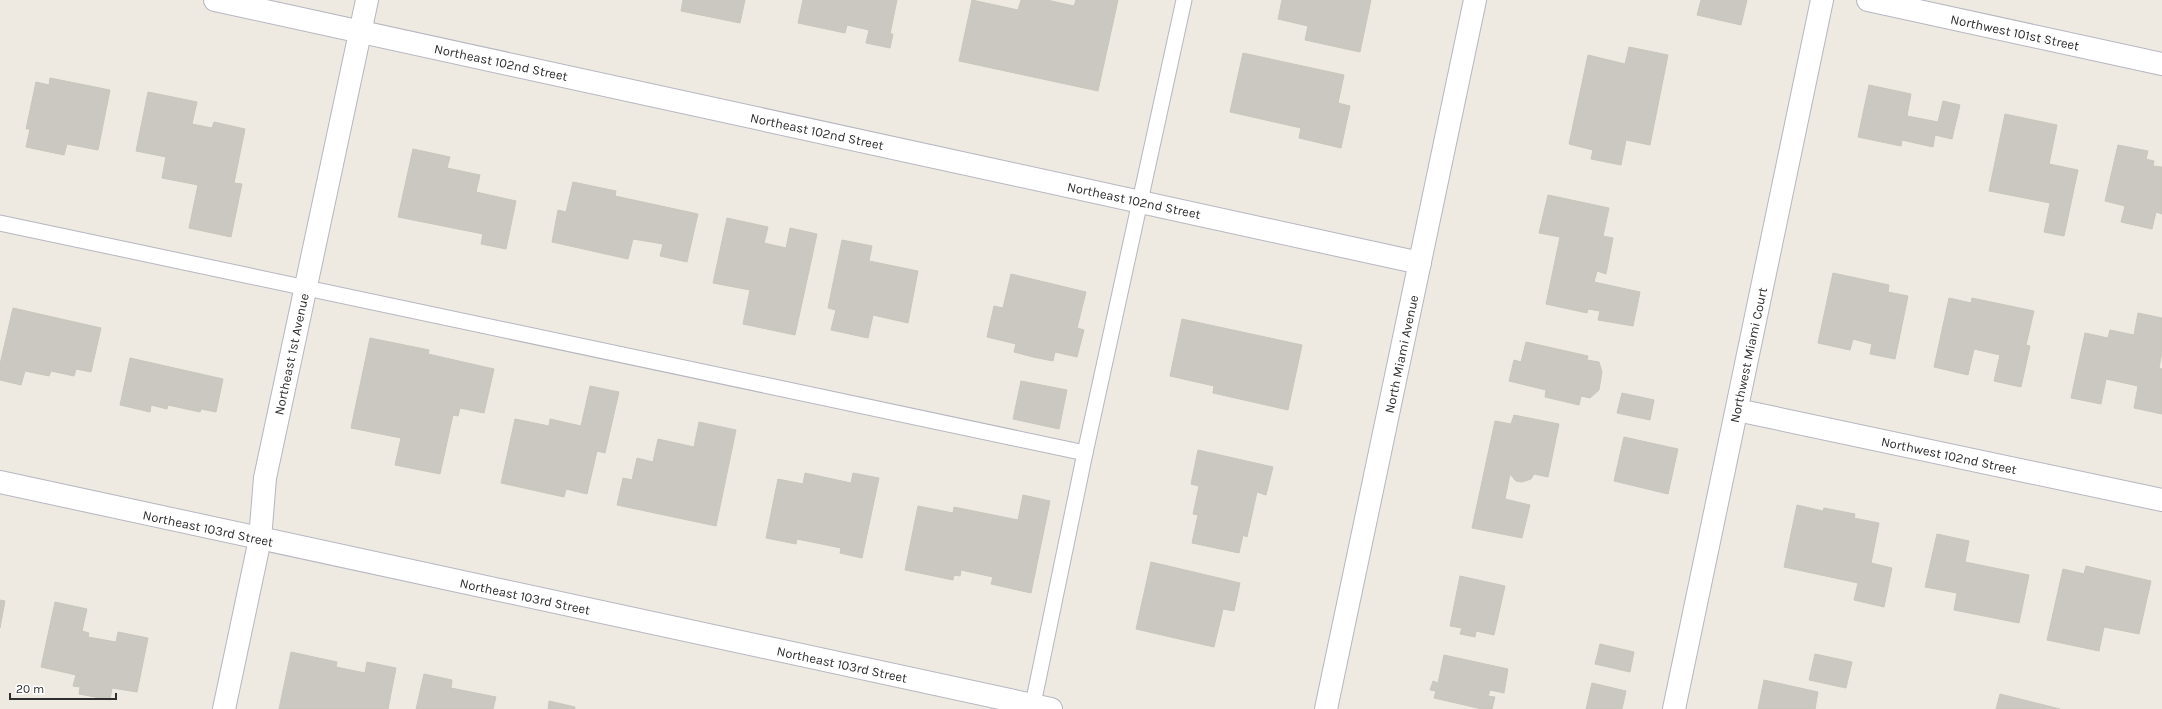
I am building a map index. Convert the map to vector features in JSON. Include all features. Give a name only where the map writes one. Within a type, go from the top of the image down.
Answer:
[{"type":"street","name":"Northeast 102nd Street","points":[[215,0],[1420,263]]},
{"type":"street","name":"Northeast 1st Avenue","points":[[224,709],[260,539],[265,478],[367,0]]},
{"type":"street","name":"North Miami Avenue","points":[[1326,709],[1475,0]]},
{"type":"street","name":"Northwest Miami Court","points":[[1674,709],[1822,0]]},
{"type":"street","name":"Northwest 101st Street","points":[[1868,0],[2162,64]]},
{"type":"street","name":"Northwest 102nd Street","points":[[1737,410],[2162,500]]},
{"type":"street","name":"Northeast 103rd Street","points":[[0,482],[1039,708]]},
{"type":"lane","points":[[1039,708],[1085,453],[1184,0]]},
{"type":"lane","points":[[0,223],[1085,453]]},
{"type":"building","points":[[683,0],[745,0],[740,23],[681,11]]},
{"type":"building","points":[[803,0],[897,0],[890,34],[893,34],[890,48],[866,43],[869,30],[847,25],[845,33],[798,23]]},
{"type":"building","points":[[972,0],[1018,10],[1021,0],[1047,0],[1074,6],[1076,0],[1118,0],[1098,91],[959,61]]},
{"type":"building","points":[[1282,0],[1371,0],[1360,52],[1305,40],[1308,26],[1278,19]]},
{"type":"building","points":[[1701,0],[1747,0],[1741,25],[1697,15]]},
{"type":"building","points":[[1629,47],[1668,55],[1650,145],[1626,140],[1621,165],[1591,159],[1593,150],[1569,144],[1588,55],[1625,64]]},
{"type":"building","points":[[1243,53],[1344,75],[1338,103],[1350,106],[1341,148],[1299,138],[1301,128],[1230,112]]},
{"type":"building","points":[[50,78],[110,90],[98,150],[67,144],[64,155],[26,147],[30,129],[26,129],[36,82],[49,85]]},
{"type":"building","points":[[1869,85],[1911,94],[1907,116],[1938,122],[1943,101],[1960,105],[1952,139],[1935,135],[1933,147],[1902,140],[1901,146],[1858,137]]},
{"type":"building","points":[[148,92],[197,102],[192,124],[212,128],[214,122],[245,129],[234,183],[242,184],[231,237],[189,228],[198,185],[162,178],[166,157],[136,151]]},
{"type":"building","points":[[2005,114],[2057,125],[2049,164],[2078,170],[2064,236],[2044,232],[2050,203],[1989,191]]},
{"type":"building","points":[[2118,145],[2148,151],[2146,159],[2154,161],[2153,166],[2162,167],[2162,214],[2156,212],[2152,229],[2121,222],[2125,206],[2105,201]]},
{"type":"building","points":[[413,149],[450,157],[447,168],[480,175],[476,192],[516,201],[506,249],[481,244],[483,234],[398,217]]},
{"type":"building","points":[[573,182],[616,191],[615,196],[698,214],[687,262],[660,256],[663,244],[633,239],[628,259],[552,242],[558,210],[566,212]]},
{"type":"building","points":[[1548,195],[1609,208],[1603,236],[1613,238],[1606,274],[1597,271],[1594,282],[1640,292],[1633,326],[1598,320],[1600,311],[1588,309],[1587,313],[1546,304],[1560,237],[1539,233]]},
{"type":"building","points":[[727,218],[768,227],[764,243],[786,248],[790,228],[817,234],[795,335],[743,324],[750,290],[713,283]]},
{"type":"building","points":[[842,240],[872,246],[869,261],[918,271],[908,323],[873,315],[868,338],[831,330],[836,310],[828,308]]},
{"type":"building","points":[[1833,273],[1889,285],[1888,292],[1908,296],[1895,359],[1870,354],[1872,344],[1853,339],[1850,350],[1818,343]]},
{"type":"building","points":[[1011,274],[1086,292],[1077,328],[1084,330],[1077,357],[1055,352],[1053,361],[1033,357],[1014,352],[1016,344],[987,337],[994,306],[1003,308]]},
{"type":"building","points":[[1949,298],[1971,303],[1972,298],[2034,311],[2026,345],[2030,346],[2021,387],[1994,381],[2000,355],[1974,349],[1968,375],[1934,367]]},
{"type":"building","points":[[13,308],[101,328],[91,372],[76,369],[74,376],[51,371],[49,376],[25,371],[21,385],[0,380],[0,364]]},
{"type":"building","points":[[2138,313],[2162,318],[2162,352],[2159,368],[2162,369],[2162,414],[2134,408],[2138,386],[2106,379],[2101,404],[2071,398],[2085,333],[2108,338],[2110,330],[2134,335]]},
{"type":"building","points":[[1182,319],[1302,345],[1288,410],[1213,393],[1214,386],[1170,376]]},
{"type":"building","points":[[370,338],[429,350],[428,354],[494,369],[484,413],[460,408],[458,416],[453,415],[440,474],[395,465],[401,438],[351,428]]},
{"type":"building","points":[[1526,342],[1588,356],[1587,360],[1599,362],[1602,372],[1599,390],[1590,398],[1581,396],[1579,405],[1545,397],[1546,390],[1509,381],[1514,360],[1521,362]]},
{"type":"building","points":[[130,358],[223,379],[216,412],[201,409],[200,412],[168,405],[167,409],[151,405],[150,412],[120,405]]},
{"type":"building","points":[[1021,381],[1067,390],[1059,429],[1013,419]]},
{"type":"building","points":[[590,386],[619,392],[605,453],[597,451],[587,494],[566,489],[564,497],[501,483],[515,419],[549,426],[550,419],[581,426]]},
{"type":"building","points":[[1622,393],[1654,400],[1650,420],[1617,413]]},
{"type":"building","points":[[1514,415],[1559,424],[1548,477],[1534,474],[1531,479],[1522,482],[1516,481],[1510,474],[1505,499],[1530,505],[1522,538],[1472,528],[1495,421],[1511,424]]},
{"type":"building","points":[[699,422],[736,430],[716,526],[617,505],[623,478],[632,480],[637,458],[653,462],[658,439],[694,447]]},
{"type":"building","points":[[1624,437],[1678,449],[1668,494],[1614,481]]},
{"type":"building","points":[[1198,450],[1273,467],[1266,495],[1257,492],[1247,537],[1243,535],[1239,553],[1192,543],[1198,515],[1193,514],[1199,486],[1191,484]]},
{"type":"building","points":[[805,473],[851,483],[853,473],[879,478],[862,558],[840,553],[841,548],[797,539],[796,544],[766,538],[778,479],[803,484]]},
{"type":"building","points":[[1023,495],[1050,501],[1031,593],[991,584],[993,577],[961,570],[960,576],[954,575],[953,580],[905,570],[918,506],[953,513],[954,507],[1018,520]]},
{"type":"building","points":[[1797,505],[1823,511],[1824,508],[1855,514],[1854,518],[1879,523],[1871,563],[1892,568],[1884,607],[1854,600],[1858,583],[1784,567]]},
{"type":"building","points":[[1937,534],[1969,541],[1965,562],[2029,575],[2019,623],[1954,610],[1957,593],[1925,587]]},
{"type":"building","points":[[1151,562],[1240,583],[1234,611],[1223,609],[1214,647],[1136,629]]},
{"type":"building","points":[[2086,566],[2151,581],[2139,634],[2104,627],[2099,651],[2047,640],[2063,569],[2084,574]]},
{"type":"building","points":[[1460,576],[1505,586],[1494,635],[1476,631],[1475,637],[1460,634],[1462,628],[1450,626]]},
{"type":"building","points":[[0,600],[5,601],[0,628]]},
{"type":"building","points":[[55,602],[87,609],[82,631],[89,633],[88,637],[116,642],[118,632],[148,638],[137,692],[112,688],[110,700],[79,694],[80,687],[73,686],[76,675],[41,667]]},
{"type":"building","points":[[1600,644],[1634,652],[1630,672],[1595,664]]},
{"type":"building","points":[[291,652],[337,662],[336,667],[365,673],[367,662],[396,668],[388,709],[279,709]]},
{"type":"building","points":[[1815,654],[1852,662],[1846,688],[1809,680]]},
{"type":"building","points":[[1444,655],[1508,669],[1504,693],[1490,690],[1488,696],[1495,697],[1492,709],[1482,709],[1434,698],[1436,691],[1430,690],[1433,681],[1438,683]]},
{"type":"building","points":[[424,674],[452,680],[451,688],[496,697],[493,709],[416,709]]},
{"type":"building","points":[[1764,680],[1818,692],[1815,709],[1758,709]]},
{"type":"building","points":[[1592,683],[1626,691],[1622,709],[1586,709]]},
{"type":"building","points":[[2000,694],[2060,709],[1996,709]]},
{"type":"building","points":[[549,701],[575,707],[575,709],[548,709]]}]
